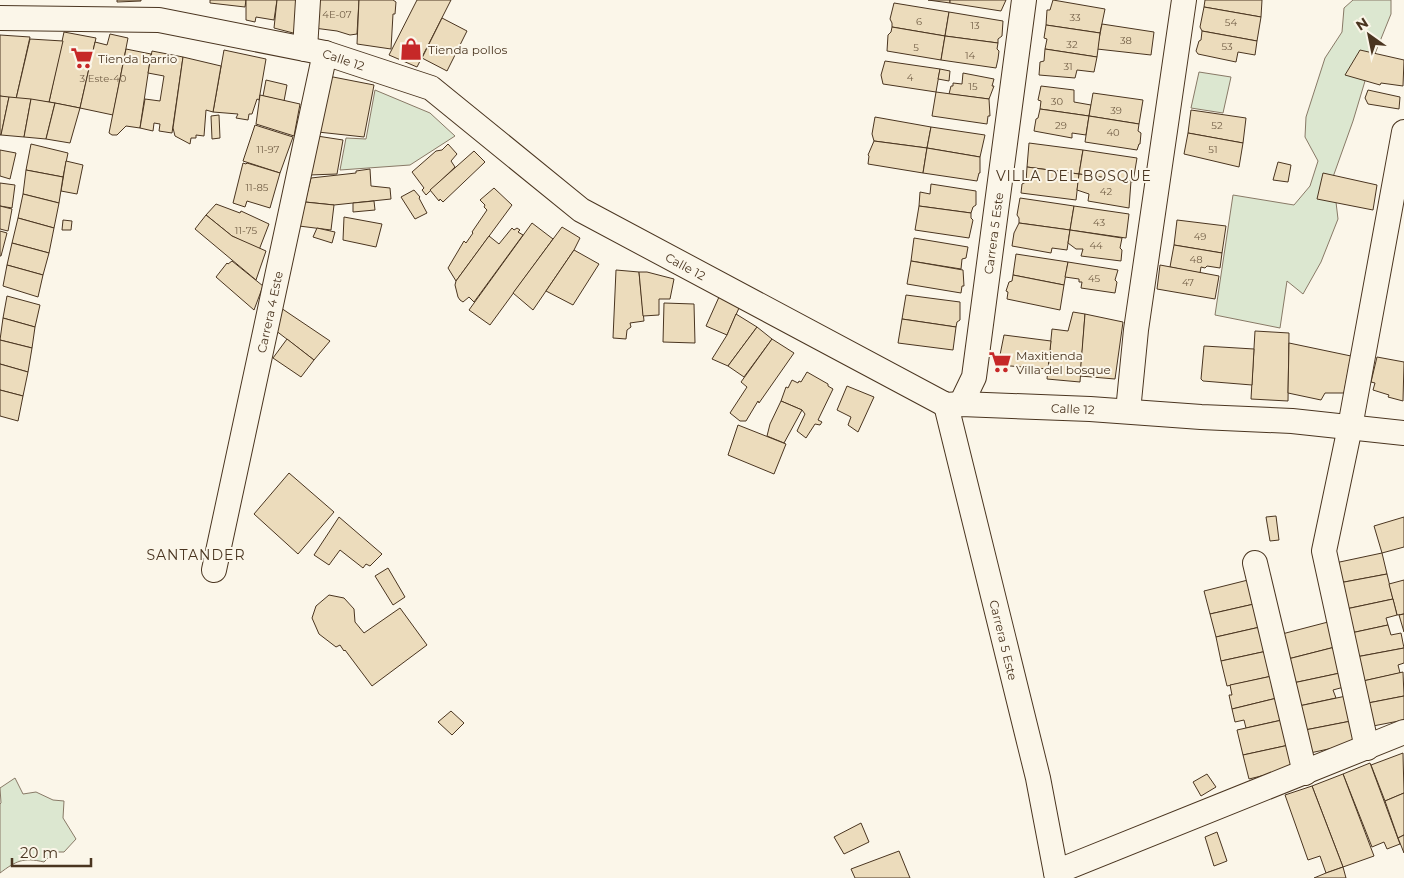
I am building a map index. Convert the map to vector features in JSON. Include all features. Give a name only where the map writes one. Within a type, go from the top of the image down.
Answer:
[{"type":"street","name":"Carrera 4 Este","points":[[214,570],[315,51],[308,0]]},
{"type":"street","name":"Carrera 5 Este","points":[[1024,0],[974,377],[954,404],[1038,778],[1057,875]]},
{"type":"street","points":[[1128,411],[1136,330],[1184,0]]},
{"type":"street","name":"Calle 12","points":[[0,18],[159,20],[315,51],[431,88],[580,210],[954,404],[1128,411],[1201,418],[1292,421],[1404,433]]},
{"type":"street","points":[[1367,748],[1324,551],[1350,427],[1404,132]]},
{"type":"street","points":[[1254,564],[1304,773]]},
{"type":"street","points":[[1057,875],[1404,732]]},
{"type":"green space","points":[[1353,0],[1391,0],[1391,14],[1368,71],[1333,177],[1338,219],[1321,262],[1303,294],[1287,281],[1280,328],[1215,315],[1233,195],[1294,205],[1310,186],[1318,161],[1305,137],[1306,117],[1325,58],[1342,32],[1344,8]]},
{"type":"green space","points":[[1199,72],[1231,77],[1223,113],[1191,108]]},
{"type":"green space","points":[[375,90],[430,113],[455,136],[410,165],[340,170],[346,138],[366,139]]},
{"type":"green space","points":[[15,778],[23,794],[36,792],[53,800],[64,801],[63,818],[76,839],[64,852],[54,852],[44,862],[20,861],[0,873],[0,788]]},
{"type":"building","points":[[117,0],[141,0],[141,1],[117,2]]},
{"type":"building","points":[[210,0],[246,0],[245,7],[210,3]]},
{"type":"building","points":[[246,0],[277,0],[274,20],[256,17],[255,22],[246,20]]},
{"type":"building","points":[[277,0],[303,0],[297,34],[274,28]]},
{"type":"building","points":[[317,0],[359,0],[357,34],[350,35],[314,28]]},
{"type":"building","points":[[359,0],[393,0],[396,2],[395,14],[393,14],[391,49],[357,44]]},
{"type":"building","points":[[417,0],[451,0],[417,67],[389,55]]},
{"type":"building","points":[[928,0],[950,0],[950,3]]},
{"type":"building","points":[[950,0],[1006,0],[1001,11],[950,3]]},
{"type":"building","points":[[1053,0],[1105,9],[1100,33],[1046,25],[1047,10],[1050,10]]},
{"type":"building","points":[[1205,0],[1262,0],[1261,17],[1204,7]]},
{"type":"building","points":[[894,3],[949,12],[945,36],[892,27],[890,19]]},
{"type":"building","points":[[1204,7],[1261,17],[1257,41],[1202,31],[1200,27]]},
{"type":"building","points":[[949,12],[1003,21],[1002,36],[998,39],[998,43],[945,36]]},
{"type":"building","points":[[442,18],[467,31],[447,71],[422,58]]},
{"type":"building","points":[[1102,24],[1154,32],[1151,55],[1097,49]]},
{"type":"building","points":[[1046,25],[1100,33],[1097,57],[1045,49],[1047,39],[1044,38]]},
{"type":"building","points":[[892,27],[945,36],[941,60],[887,51],[888,35]]},
{"type":"building","points":[[1202,31],[1257,41],[1255,55],[1238,52],[1236,62],[1198,54],[1196,51],[1201,40]]},
{"type":"building","points":[[64,32],[96,38],[80,108],[49,102]]},
{"type":"building","points":[[110,34],[128,38],[113,115],[80,108],[95,42],[107,45]]},
{"type":"building","points":[[0,35],[30,37],[16,99],[0,96]]},
{"type":"building","points":[[945,36],[998,43],[997,49],[999,51],[996,68],[941,60]]},
{"type":"building","points":[[30,39],[63,41],[49,102],[16,99]]},
{"type":"building","points":[[126,49],[151,54],[140,128],[126,126],[117,135],[112,135],[109,133]]},
{"type":"building","points":[[1045,49],[1097,57],[1094,72],[1077,70],[1075,78],[1039,75],[1040,62],[1044,61]]},
{"type":"building","points":[[224,50],[266,59],[259,100],[257,99],[248,120],[236,118],[238,114],[213,112]]},
{"type":"building","points":[[1360,50],[1404,60],[1403,86],[1381,83],[1380,85],[1345,75]]},
{"type":"building","points":[[152,51],[183,57],[172,133],[159,131],[160,124],[154,123],[153,131],[140,128],[145,99],[160,101],[164,76],[148,73]]},
{"type":"building","points":[[183,57],[221,66],[213,112],[206,110],[204,136],[196,135],[196,138],[191,138],[190,144],[175,136],[173,128]]},
{"type":"building","points":[[885,61],[940,69],[936,92],[883,84],[881,75]]},
{"type":"building","points":[[940,69],[950,71],[949,81],[938,79]]},
{"type":"building","points":[[963,73],[994,79],[992,86],[994,86],[989,99],[949,94],[953,83],[962,84]]},
{"type":"building","points":[[328,76],[374,85],[364,137],[318,132]]},
{"type":"building","points":[[266,80],[287,85],[284,101],[263,96]]},
{"type":"building","points":[[1041,86],[1074,90],[1074,102],[1091,105],[1089,116],[1040,109],[1041,101],[1038,100]]},
{"type":"building","points":[[1368,90],[1400,97],[1399,109],[1368,104],[1365,98]]},
{"type":"building","points":[[936,92],[989,99],[990,116],[988,116],[987,124],[932,116]]},
{"type":"building","points":[[1093,93],[1143,100],[1139,124],[1089,116]]},
{"type":"building","points":[[260,95],[300,104],[294,136],[256,124]]},
{"type":"building","points":[[0,96],[9,97],[1,135],[0,135]]},
{"type":"building","points":[[9,97],[31,99],[24,137],[1,135]]},
{"type":"building","points":[[31,99],[55,103],[46,139],[24,137]]},
{"type":"building","points":[[55,103],[80,108],[70,143],[46,139]]},
{"type":"building","points":[[1040,109],[1089,116],[1086,135],[1072,133],[1072,138],[1034,131]]},
{"type":"building","points":[[1191,110],[1246,118],[1243,143],[1188,133]]},
{"type":"building","points":[[219,115],[220,138],[212,139],[211,116]]},
{"type":"building","points":[[1089,116],[1139,124],[1138,131],[1141,133],[1140,144],[1137,150],[1085,142]]},
{"type":"building","points":[[875,117],[931,127],[927,148],[874,141],[872,134]]},
{"type":"building","points":[[255,125],[293,137],[280,173],[243,161]]},
{"type":"building","points":[[931,127],[985,135],[980,157],[927,148]]},
{"type":"building","points":[[1188,133],[1243,143],[1239,167],[1184,154]]},
{"type":"building","points":[[317,136],[343,140],[337,174],[309,175]]},
{"type":"building","points":[[874,141],[927,148],[923,173],[868,164],[868,155]]},
{"type":"building","points":[[1029,143],[1083,150],[1079,174],[1027,167]]},
{"type":"building","points":[[31,144],[68,153],[63,177],[26,170]]},
{"type":"building","points":[[448,144],[457,154],[451,161],[455,167],[426,195],[422,190],[424,188],[412,172],[436,151],[442,150]]},
{"type":"building","points":[[927,148],[980,157],[980,173],[977,181],[923,173]]},
{"type":"building","points":[[0,150],[16,153],[10,179],[0,176]]},
{"type":"building","points":[[1083,150],[1137,158],[1133,182],[1079,174]]},
{"type":"building","points":[[474,151],[485,162],[443,202],[440,199],[439,201],[430,190]]},
{"type":"building","points":[[66,161],[83,165],[77,194],[61,191]]},
{"type":"building","points":[[1278,162],[1291,165],[1288,182],[1273,180]]},
{"type":"building","points":[[243,163],[280,173],[270,208],[247,201],[245,207],[233,203]]},
{"type":"building","points":[[1027,167],[1079,174],[1076,200],[1021,193],[1022,184],[1026,182]]},
{"type":"building","points":[[370,169],[371,186],[390,188],[391,199],[334,205],[305,202],[311,178],[356,173],[356,171]]},
{"type":"building","points":[[26,170],[63,177],[59,203],[23,194]]},
{"type":"building","points":[[1323,173],[1377,185],[1373,210],[1317,199]]},
{"type":"building","points":[[1079,174],[1131,181],[1129,208],[1088,201],[1089,194],[1077,190]]},
{"type":"building","points":[[0,183],[15,185],[12,208],[0,206]]},
{"type":"building","points":[[931,184],[976,191],[976,205],[971,213],[919,206],[920,192],[930,194]]},
{"type":"building","points":[[494,188],[512,205],[456,281],[448,268],[464,241],[466,243],[487,210],[480,200]]},
{"type":"building","points":[[414,190],[420,197],[427,213],[415,219],[401,197]]},
{"type":"building","points":[[23,194],[59,203],[54,228],[18,218]]},
{"type":"building","points":[[1020,198],[1074,206],[1070,230],[1019,223],[1017,215]]},
{"type":"building","points":[[374,201],[375,210],[353,212],[353,203]]},
{"type":"building","points":[[305,202],[334,205],[331,230],[299,226]]},
{"type":"building","points":[[216,204],[240,213],[241,211],[269,224],[259,250],[232,236],[206,215]]},
{"type":"building","points":[[0,206],[12,209],[8,231],[0,229]]},
{"type":"building","points":[[919,206],[971,213],[973,220],[969,238],[915,230]]},
{"type":"building","points":[[1074,206],[1129,214],[1126,238],[1070,230]]},
{"type":"building","points":[[206,215],[232,236],[266,251],[256,280],[195,229]]},
{"type":"building","points":[[344,217],[382,224],[376,247],[343,240]]},
{"type":"building","points":[[18,218],[54,228],[49,253],[12,243]]},
{"type":"building","points":[[63,220],[72,221],[71,230],[62,230]]},
{"type":"building","points":[[1177,220],[1226,226],[1222,253],[1174,245]]},
{"type":"building","points":[[532,223],[553,239],[490,325],[469,310]]},
{"type":"building","points":[[1019,223],[1070,230],[1067,250],[1052,248],[1051,253],[1012,246],[1014,233]]},
{"type":"building","points":[[562,227],[580,238],[574,250],[533,310],[513,293]]},
{"type":"building","points":[[317,228],[335,232],[332,243],[313,237]]},
{"type":"building","points":[[512,228],[514,230],[517,228],[520,230],[518,232],[523,235],[474,302],[469,297],[463,302],[460,300],[455,285],[456,281],[489,236],[499,244]]},
{"type":"building","points":[[1070,230],[1122,238],[1120,248],[1122,250],[1121,261],[1081,256],[1083,249],[1076,249],[1068,243]]},
{"type":"building","points":[[0,231],[7,233],[1,256],[0,256]]},
{"type":"building","points":[[914,238],[968,247],[966,258],[962,259],[961,269],[911,261]]},
{"type":"building","points":[[12,243],[49,253],[43,275],[7,265]]},
{"type":"building","points":[[1174,245],[1222,253],[1220,268],[1201,267],[1200,273],[1170,267]]},
{"type":"building","points":[[574,250],[599,264],[573,305],[546,291]]},
{"type":"building","points":[[1016,254],[1068,262],[1064,285],[1013,275]]},
{"type":"building","points":[[232,261],[263,286],[254,310],[216,277],[227,263]]},
{"type":"building","points":[[911,261],[963,270],[964,286],[962,286],[961,293],[907,284]]},
{"type":"building","points":[[1068,262],[1118,270],[1115,280],[1117,282],[1115,293],[1081,288],[1082,282],[1079,282],[1079,279],[1065,277]]},
{"type":"building","points":[[7,265],[43,275],[38,297],[3,286]]},
{"type":"building","points":[[1160,265],[1219,276],[1215,299],[1157,289]]},
{"type":"building","points":[[616,270],[639,272],[644,321],[630,323],[631,327],[627,330],[626,339],[613,338]]},
{"type":"building","points":[[639,272],[647,272],[674,279],[670,299],[659,299],[659,315],[643,316]]},
{"type":"building","points":[[1013,275],[1064,285],[1060,310],[1007,299],[1008,292],[1006,291]]},
{"type":"building","points":[[906,295],[960,302],[960,320],[957,322],[956,327],[902,319]]},
{"type":"building","points":[[7,296],[40,305],[35,327],[3,318]]},
{"type":"building","points":[[719,297],[739,308],[727,335],[706,326]]},
{"type":"building","points":[[664,303],[694,304],[695,343],[663,342]]},
{"type":"building","points":[[281,308],[330,341],[314,360],[275,330]]},
{"type":"building","points":[[1073,312],[1085,314],[1080,382],[1047,379],[1052,329],[1068,331]]},
{"type":"building","points":[[736,314],[757,327],[728,366],[712,359],[727,335]]},
{"type":"building","points":[[1085,314],[1123,322],[1115,379],[1080,376]]},
{"type":"building","points":[[3,318],[35,327],[32,348],[0,340]]},
{"type":"building","points":[[902,319],[956,327],[953,350],[898,343]]},
{"type":"building","points":[[757,327],[772,339],[744,377],[728,366]]},
{"type":"building","points":[[1255,331],[1289,333],[1288,401],[1251,399]]},
{"type":"building","points":[[1004,335],[1051,341],[1048,369],[998,365]]},
{"type":"building","points":[[287,339],[314,360],[301,377],[273,358]]},
{"type":"building","points":[[772,339],[794,353],[759,403],[758,401],[746,421],[740,421],[730,413],[747,387],[741,382]]},
{"type":"building","points":[[0,340],[32,348],[28,372],[0,364]]},
{"type":"building","points":[[1289,343],[1351,356],[1344,393],[1325,393],[1321,400],[1288,393]]},
{"type":"building","points":[[1204,346],[1254,349],[1252,385],[1203,381],[1201,379]]},
{"type":"building","points":[[1377,357],[1404,362],[1403,401],[1373,390],[1375,383],[1371,382]]},
{"type":"building","points":[[0,364],[28,372],[23,396],[0,390]]},
{"type":"building","points":[[807,372],[833,389],[818,420],[822,422],[820,425],[815,424],[806,438],[797,431],[805,414],[802,410],[781,401],[786,387],[788,388],[792,380],[798,383],[799,381],[801,382]]},
{"type":"building","points":[[847,386],[874,397],[858,432],[848,425],[851,417],[837,410]]},
{"type":"building","points":[[0,390],[23,396],[18,421],[0,416]]},
{"type":"building","points":[[781,401],[802,410],[784,443],[767,436],[770,424]]},
{"type":"building","points":[[738,425],[786,444],[774,474],[728,455]]},
{"type":"building","points":[[289,473],[334,512],[298,554],[254,514]]},
{"type":"building","points":[[1276,516],[1279,540],[1270,541],[1266,517]]},
{"type":"building","points":[[339,517],[382,554],[370,566],[366,564],[363,568],[340,550],[329,565],[314,555]]},
{"type":"building","points":[[1404,517],[1404,547],[1382,553],[1374,526]]},
{"type":"building","points":[[1382,553],[1387,574],[1339,583],[1335,563]]},
{"type":"building","points":[[388,568],[405,597],[393,605],[375,576]]},
{"type":"building","points":[[1387,574],[1393,599],[1346,609],[1339,583]]},
{"type":"building","points":[[1248,580],[1254,604],[1210,614],[1204,591]]},
{"type":"building","points":[[1404,580],[1404,614],[1397,615],[1389,584]]},
{"type":"building","points":[[329,595],[344,598],[354,609],[355,622],[364,633],[400,608],[427,645],[372,686],[340,645],[336,647],[319,634],[312,618],[316,606]]},
{"type":"building","points":[[1393,599],[1397,615],[1386,618],[1388,625],[1351,633],[1346,609]]},
{"type":"building","points":[[1254,604],[1260,627],[1216,637],[1210,614]]},
{"type":"building","points":[[1404,614],[1404,632],[1399,615]]},
{"type":"building","points":[[1328,622],[1335,647],[1288,659],[1282,634]]},
{"type":"building","points":[[1388,625],[1391,635],[1401,633],[1404,648],[1356,657],[1351,633]]},
{"type":"building","points":[[1260,627],[1267,651],[1221,661],[1216,637]]},
{"type":"building","points":[[1335,647],[1340,673],[1293,683],[1288,659]]},
{"type":"building","points":[[1404,648],[1404,663],[1398,665],[1400,673],[1363,681],[1356,657]]},
{"type":"building","points":[[1267,651],[1272,676],[1227,686],[1221,661]]},
{"type":"building","points":[[1403,672],[1404,696],[1368,703],[1363,681]]},
{"type":"building","points":[[1340,673],[1344,687],[1333,690],[1336,698],[1299,706],[1293,683]]},
{"type":"building","points":[[1272,676],[1277,698],[1232,709],[1229,695],[1232,695],[1230,685]]},
{"type":"building","points":[[1346,696],[1351,721],[1305,730],[1299,706]]},
{"type":"building","points":[[1404,696],[1404,720],[1373,726],[1368,703]]},
{"type":"building","points":[[1277,698],[1282,720],[1246,728],[1244,720],[1235,722],[1232,709]]},
{"type":"building","points":[[451,711],[464,723],[452,735],[438,722]]},
{"type":"building","points":[[1282,720],[1289,745],[1243,755],[1237,730]]},
{"type":"building","points":[[1351,721],[1356,743],[1310,753],[1305,730]]},
{"type":"building","points":[[1289,745],[1294,768],[1249,779],[1243,755]]},
{"type":"building","points":[[1403,753],[1404,793],[1385,801],[1371,765]]},
{"type":"building","points":[[1370,763],[1400,844],[1387,849],[1384,842],[1372,847],[1343,774]]},
{"type":"building","points":[[1207,774],[1216,787],[1201,796],[1193,782]]},
{"type":"building","points":[[1343,774],[1374,856],[1343,867],[1312,786]]},
{"type":"building","points":[[1312,786],[1343,867],[1326,873],[1320,856],[1308,860],[1285,795]]},
{"type":"building","points":[[1404,793],[1404,835],[1398,838],[1385,801]]},
{"type":"building","points":[[861,823],[869,842],[844,854],[834,837]]},
{"type":"building","points":[[1217,832],[1227,861],[1214,866],[1205,837]]},
{"type":"building","points":[[1404,835],[1404,853],[1398,838]]},
{"type":"building","points":[[899,851],[910,878],[855,878],[851,869]]},
{"type":"building","points":[[1343,867],[1346,878],[1314,878],[1326,873]]},
{"type":"place","name":"Tienda pollos","points":[[411,49]]},
{"type":"place","name":"Tienda barrio","points":[[82,58]]},
{"type":"place","name":"Maxitienda Villa del bosque","points":[[1000,362]]},
{"type":"district","name":"VILLA DEL BOSQUE","points":[[1074,176]]},
{"type":"district","name":"SANTANDER","points":[[196,555]]}]
